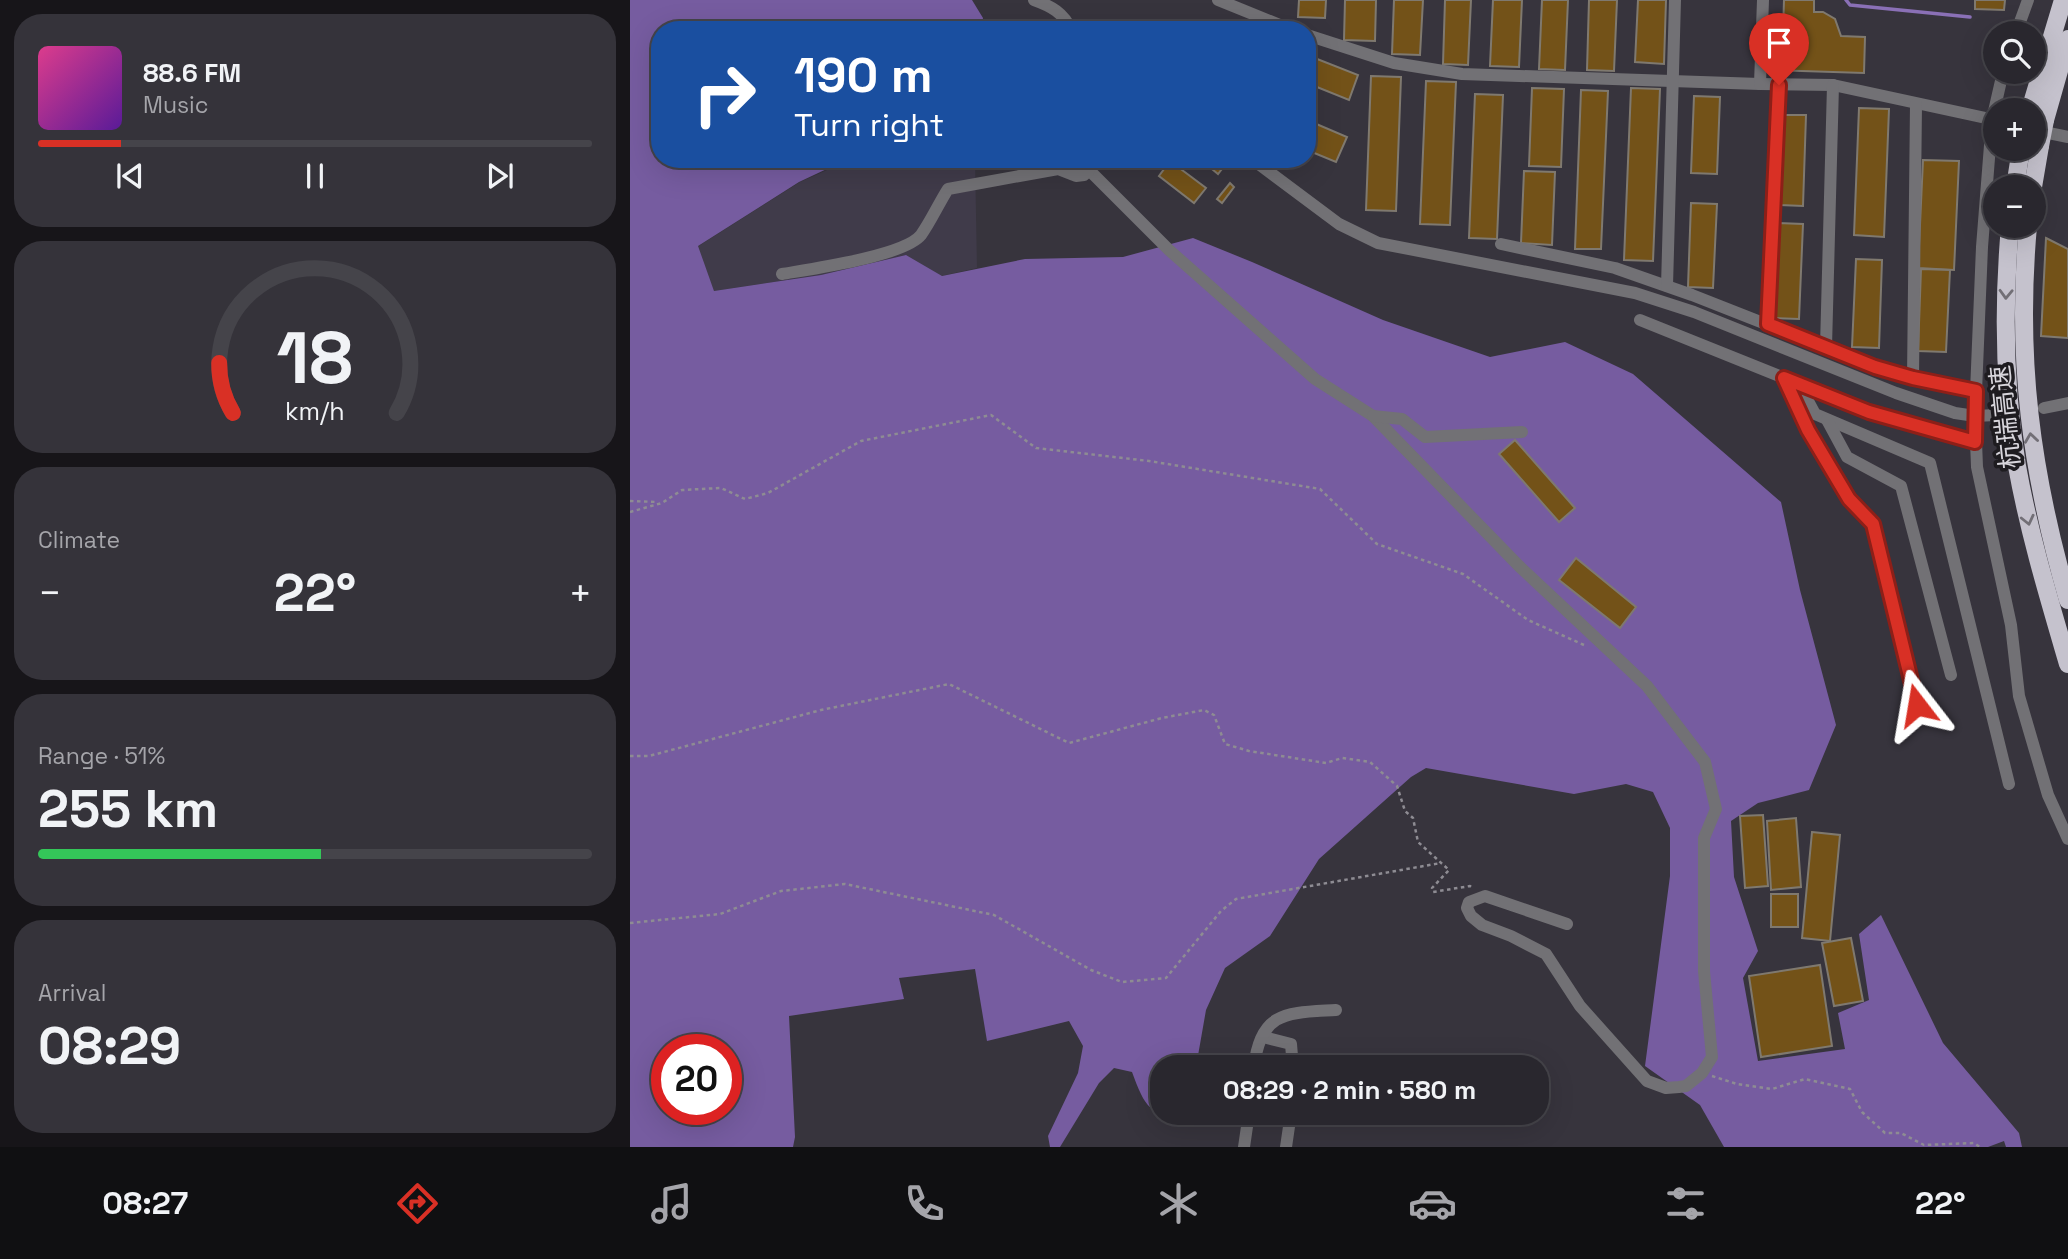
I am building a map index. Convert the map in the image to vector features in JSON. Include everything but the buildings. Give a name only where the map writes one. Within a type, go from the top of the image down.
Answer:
[{"type":"highway","points":[[2033,98],[2063,0]]},
{"type":"highway","points":[[2046,112],[2068,39]]},
{"type":"highway","name":"杭瑞高速","points":[[2009,238],[2005,313],[2010,414],[2028,520],[2068,664]]},
{"type":"highway","name":"杭瑞高速","points":[[2027,238],[2023,313],[2028,412],[2045,515],[2068,600]]},
{"type":"street","points":[[1034,0],[1047,5],[1067,21]]},
{"type":"street","points":[[1218,0],[1270,21]]},
{"type":"street","points":[[1667,286],[1675,0]]},
{"type":"street","points":[[1760,84],[1763,0]]},
{"type":"street","points":[[2020,21],[2028,0]]},
{"type":"street","points":[[1316,37],[1394,63],[1462,74],[1833,85],[1983,118]]},
{"type":"street","points":[[1768,324],[1779,85]]},
{"type":"street","points":[[1826,347],[1833,85]]},
{"type":"street","points":[[1913,378],[1916,104]]},
{"type":"street","points":[[2046,133],[2068,137]]},
{"type":"street","points":[[1989,161],[1982,247],[1976,391],[1977,467],[2011,625],[2019,696],[2048,795],[2068,839]]},
{"type":"street","points":[[782,274],[877,255],[910,243],[920,236],[948,188],[1058,169],[1076,176],[1084,175],[1088,168]]},
{"type":"street","points":[[1093,168],[1169,250],[1315,379],[1373,416],[1519,566],[1647,686],[1705,762],[1716,809],[1704,838],[1704,971],[1712,1057],[1702,1073],[1686,1086],[1667,1088],[1647,1081],[1580,1006],[1546,954],[1482,925],[1471,916],[1467,908],[1469,902],[1485,896],[1567,924]]},
{"type":"street","points":[[1263,168],[1339,225],[1378,243],[1635,293],[1694,312],[1896,393],[1955,413],[1996,415]]},
{"type":"street","points":[[1501,244],[1615,268],[1768,324],[1875,367],[1976,391]]},
{"type":"street","points":[[1640,320],[1869,412],[1975,442]]},
{"type":"street","points":[[1784,378],[1808,430],[1849,499],[1873,524],[1917,705]]},
{"type":"street","points":[[1799,384],[1815,414],[1930,463],[2009,784]]},
{"type":"street","points":[[2043,408],[2068,403]]},
{"type":"street","points":[[1373,416],[1402,419],[1425,437],[1522,432]]},
{"type":"street","points":[[1827,420],[1847,457],[1901,486],[1951,675]]},
{"type":"street","points":[[1256,1055],[1271,1022],[1292,1012],[1336,1010]]},
{"type":"street","points":[[1263,1037],[1292,1044],[1292,1055]]},
{"type":"street","points":[[1244,1147],[1247,1125]]},
{"type":"street","points":[[1286,1147],[1289,1125]]},
{"type":"path","points":[[630,512],[662,503],[682,490],[721,488],[745,499],[768,493],[862,441],[991,415],[1036,448],[1149,461],[1320,489],[1377,544],[1463,574],[1528,620],[1588,647],[1602,644]]},
{"type":"path","points":[[630,501],[662,503]]},
{"type":"path","points":[[630,757],[649,756],[821,710],[949,684],[1069,743],[1162,718],[1204,710],[1214,715],[1225,744],[1249,751],[1326,763],[1342,758],[1370,762],[1397,786],[1405,811],[1413,817],[1418,842],[1449,870],[1432,888],[1433,892],[1470,886],[1485,896]]},
{"type":"path","points":[[630,923],[720,914],[781,891],[845,884],[994,915],[1091,970],[1122,982],[1166,978],[1221,911],[1236,899],[1442,863]]},
{"type":"path","points":[[1702,1073],[1737,1084],[1772,1088],[1805,1079],[1850,1089],[1862,1112],[1885,1133],[1901,1133],[1924,1145],[1974,1143],[1980,1147]]},
{"type":"shaded area","points":[[630,0],[972,0],[983,18],[982,21],[651,21],[651,168],[829,168],[799,182],[698,246],[714,291],[821,275],[906,255],[942,276],[1025,259],[1123,257],[1193,238],[1383,320],[1490,357],[1565,342],[1633,374],[1781,502],[1800,590],[1836,725],[1809,790],[1758,803],[1731,821],[1734,877],[1758,951],[1743,978],[1758,1061],[1845,1049],[1838,1013],[1869,1000],[1859,934],[1881,915],[1943,1043],[2019,1133],[2022,1147],[2006,1147],[2004,1141],[1988,1147],[1724,1147],[1700,1105],[1645,1066],[1670,876],[1670,828],[1653,792],[1626,784],[1574,794],[1426,768],[1411,777],[1319,859],[1270,936],[1225,968],[1206,1010],[1198,1055],[1150,1055],[1150,1107],[1132,1072],[1114,1068],[1099,1083],[1060,1147],[1050,1147],[1048,1136],[1078,1073],[1083,1046],[1069,1021],[987,1041],[975,969],[899,978],[904,999],[789,1016],[795,1137],[793,1147],[630,1147]]},
{"type":"shaded area","points":[[832,168],[975,168],[977,268],[941,276],[906,255],[821,275],[714,291],[697,247],[800,182]]},
{"type":"waterway","points":[[1846,0],[1850,5],[1970,17]]},
{"type":"route","points":[[1779,85],[1768,324],[1875,367],[1976,391],[1975,442],[1869,412],[1784,378],[1808,430],[1849,499],[1873,524],[1917,705]]}]
